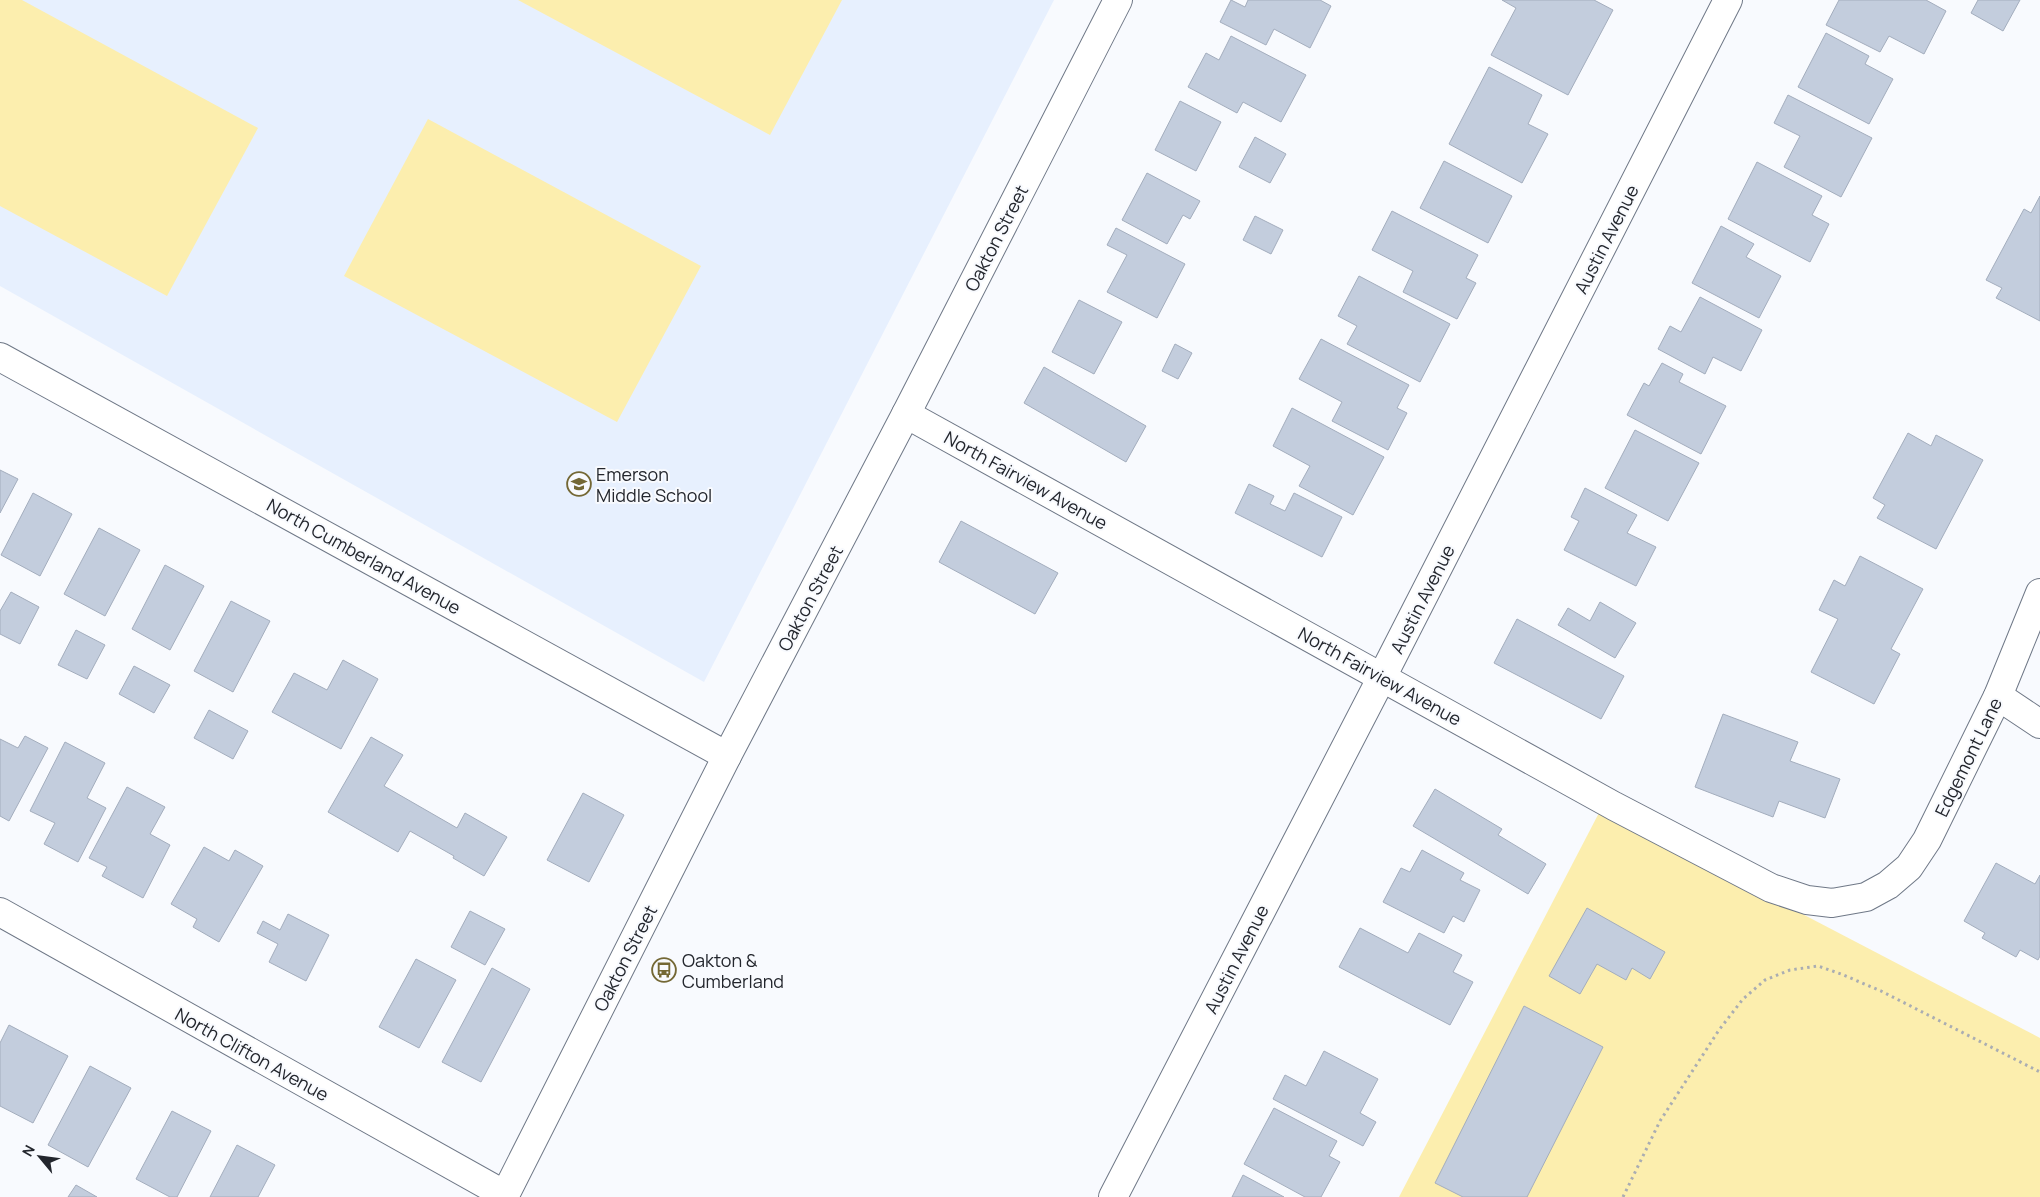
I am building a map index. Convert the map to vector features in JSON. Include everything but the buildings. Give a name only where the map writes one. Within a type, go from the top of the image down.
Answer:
[{"type":"street","name":"Oakton Street","points":[[504,1196],[727,756],[906,414],[1118,0]]},
{"type":"street","name":"Austin Avenue","points":[[1113,1197],[1382,677],[1728,0]]},
{"type":"street","name":"North Cumberland Avenue","points":[[0,357],[727,756]]},
{"type":"street","name":"North Fairview Avenue","points":[[906,414],[1614,806],[1771,888],[1807,900],[1832,903],[1866,897]]},
{"type":"street","name":"Edgemont Lane","points":[[1866,897],[1888,885],[1909,867],[1927,840],[1998,696],[2040,593]]},
{"type":"street","points":[[1998,696],[2040,724]]},
{"type":"street","name":"North Clifton Avenue","points":[[0,912],[504,1196]]},
{"type":"path","points":[[1623,1197],[1660,1121],[1719,1030],[1743,999],[1765,980],[1790,970],[1818,966],[1841,974],[1880,991],[2040,1072]]},
{"type":"shaded area","name":"Emerson Middle School","points":[[0,0],[1054,0],[704,682],[0,286]]},
{"type":"shaded area","points":[[0,0],[22,0],[258,128],[167,296],[0,206]]},
{"type":"shaded area","points":[[518,0],[842,0],[770,135]]},
{"type":"shaded area","points":[[428,119],[701,266],[617,422],[344,276]]},
{"type":"shaded area","points":[[1601,809],[2040,1038],[2040,1197],[1399,1197]]},
{"type":"place","name":"Emerson Middle School","points":[[579,484]]},
{"type":"place","name":"Oakton & Cumberland","points":[[664,970]]}]
